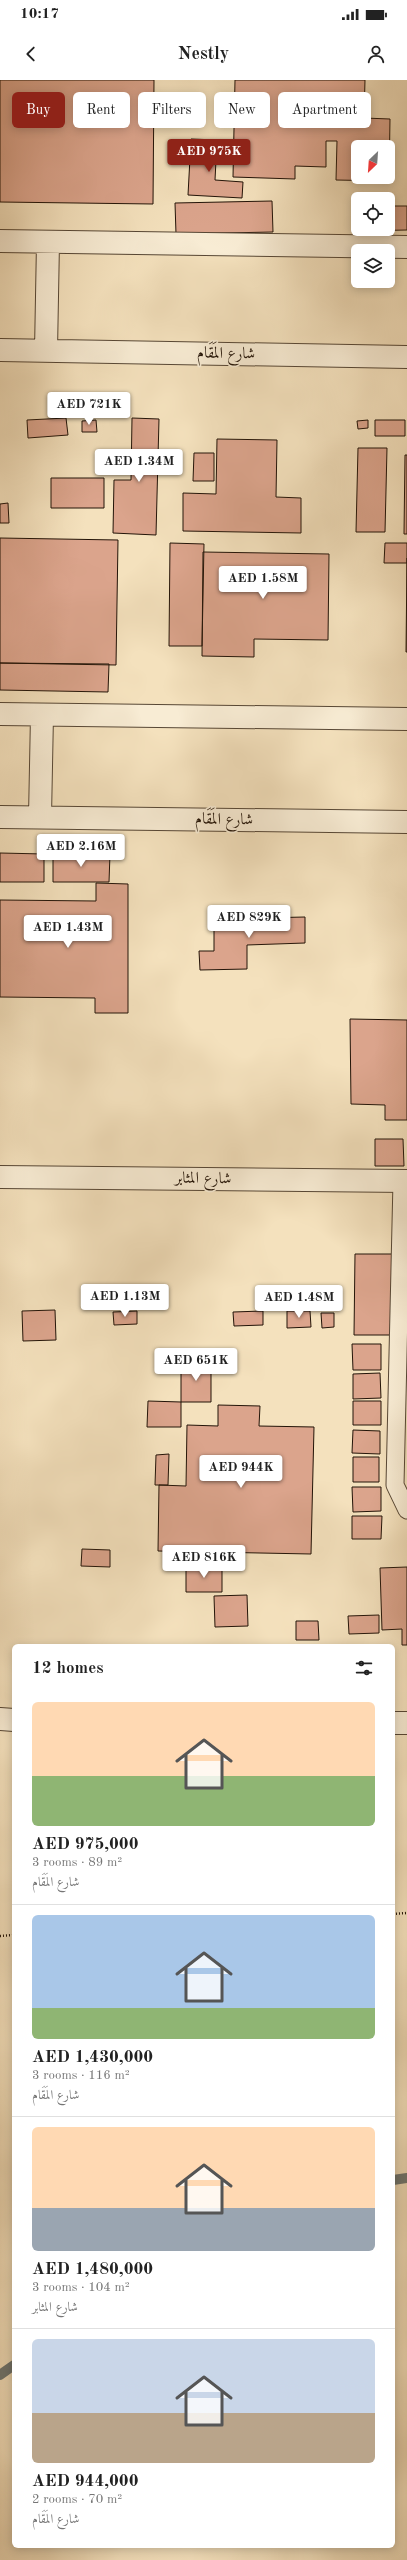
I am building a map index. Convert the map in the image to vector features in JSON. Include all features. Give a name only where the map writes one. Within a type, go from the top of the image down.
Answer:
[{"type":"street","points":[[0,241],[407,247]]},
{"type":"street","points":[[46,351],[48,242]]},
{"type":"street","name":"شارع المَقَام","points":[[0,350],[407,357]]},
{"type":"street","points":[[0,714],[407,719]]},
{"type":"street","points":[[40,817],[42,715]]},
{"type":"street","name":"شارع المَقَام","points":[[0,817],[407,822]]},
{"type":"street","name":"شارع المثابر","points":[[0,1176],[404,1181]]},
{"type":"street","points":[[0,1719],[12,1720]]},
{"type":"street","points":[[395,1723],[407,1723]]},
{"type":"lane","points":[[404,1181],[395,1485],[407,1510]]},
{"type":"path","points":[[395,1914],[407,1914]]},
{"type":"path","points":[[0,1936],[12,1935]]},
{"type":"building","points":[[0,80],[154,80],[154,92],[138,92],[138,128],[154,128],[153,204],[0,202]]},
{"type":"building","points":[[235,80],[365,80],[365,92],[278,92],[278,128],[371,128],[371,118],[390,119],[390,140],[351,140],[351,180],[336,180],[337,141],[326,141],[326,167],[295,166],[295,179],[233,177],[234,128],[270,128],[270,92],[235,92]]},
{"type":"building","points":[[191,139],[217,140],[215,180],[243,182],[242,198],[188,195]]},
{"type":"building","points":[[272,201],[273,232],[176,234],[175,203]]},
{"type":"building","points":[[395,206],[407,206],[407,230],[395,230]]},
{"type":"building","points":[[66,418],[68,435],[28,438],[27,420]]},
{"type":"building","points":[[132,418],[159,419],[156,535],[113,533],[114,480],[131,480]]},
{"type":"building","points":[[96,420],[97,432],[82,432],[82,421]]},
{"type":"building","points":[[368,420],[368,428],[358,429],[357,421]]},
{"type":"building","points":[[375,420],[405,420],[405,436],[375,436]]},
{"type":"building","points":[[217,439],[277,440],[276,497],[301,498],[301,533],[183,531],[183,493],[216,494]]},
{"type":"building","points":[[358,448],[387,448],[385,532],[356,532]]},
{"type":"building","points":[[194,453],[214,453],[214,481],[193,481]]},
{"type":"building","points":[[405,455],[407,455],[407,534],[404,534]]},
{"type":"building","points":[[51,478],[104,478],[104,508],[51,508]]},
{"type":"building","points":[[8,503],[9,523],[0,523],[0,504]]},
{"type":"building","points":[[0,538],[118,540],[116,665],[0,663]]},
{"type":"building","points":[[170,543],[204,544],[202,646],[169,646]]},
{"type":"building","points":[[385,543],[407,543],[407,563],[384,563]]},
{"type":"building","points":[[203,552],[329,554],[328,640],[254,639],[254,657],[202,656]]},
{"type":"building","points":[[407,558],[407,652],[406,652]]},
{"type":"building","points":[[0,663],[109,664],[108,692],[0,690]]},
{"type":"building","points":[[0,853],[44,854],[44,882],[0,882]]},
{"type":"building","points":[[53,853],[110,854],[109,882],[53,882]]},
{"type":"building","points":[[96,883],[128,884],[128,1013],[95,1013],[95,998],[0,997],[0,900],[96,901]]},
{"type":"building","points":[[305,917],[305,943],[247,945],[247,969],[200,970],[199,951],[214,951],[214,919]]},
{"type":"building","points":[[350,1019],[407,1020],[407,1120],[385,1120],[385,1105],[351,1104]]},
{"type":"building","points":[[375,1139],[403,1139],[404,1166],[375,1166]]},
{"type":"building","points":[[355,1254],[393,1254],[392,1335],[354,1335]]},
{"type":"building","points":[[55,1310],[56,1340],[23,1341],[22,1311]]},
{"type":"building","points":[[137,1311],[137,1324],[114,1325],[113,1312]]},
{"type":"building","points":[[263,1311],[263,1325],[234,1326],[233,1312]]},
{"type":"building","points":[[287,1311],[310,1311],[311,1327],[287,1328]]},
{"type":"building","points":[[321,1313],[334,1313],[334,1327],[322,1328]]},
{"type":"building","points":[[352,1344],[381,1344],[381,1370],[353,1370]]},
{"type":"building","points":[[181,1361],[211,1361],[211,1402],[181,1402]]},
{"type":"building","points":[[380,1373],[381,1398],[353,1399],[353,1374]]},
{"type":"building","points":[[148,1401],[181,1402],[181,1427],[147,1427]]},
{"type":"building","points":[[353,1401],[381,1401],[381,1425],[353,1425]]},
{"type":"building","points":[[218,1405],[260,1406],[259,1426],[314,1427],[311,1554],[158,1551],[159,1485],[186,1486],[187,1425],[218,1426]]},
{"type":"building","points":[[353,1430],[380,1431],[380,1454],[352,1453]]},
{"type":"building","points":[[169,1454],[168,1485],[155,1485],[156,1455]]},
{"type":"building","points":[[353,1457],[379,1457],[379,1482],[353,1482]]},
{"type":"building","points":[[352,1487],[381,1487],[381,1511],[353,1512]]},
{"type":"building","points":[[352,1516],[382,1516],[381,1539],[352,1539]]},
{"type":"building","points":[[82,1549],[110,1550],[110,1567],[81,1566]]},
{"type":"building","points":[[186,1566],[222,1566],[222,1592],[186,1592]]},
{"type":"building","points":[[407,1567],[407,1645],[402,1645],[402,1629],[382,1630],[380,1568]]},
{"type":"building","points":[[247,1595],[248,1626],[215,1627],[214,1596]]},
{"type":"building","points":[[379,1615],[379,1633],[349,1634],[348,1616]]},
{"type":"building","points":[[296,1621],[318,1621],[319,1640],[296,1640]]},
{"type":"waterway","points":[[395,2180],[407,2178]]},
{"type":"waterway","points":[[0,2375],[12,2366]]}]
